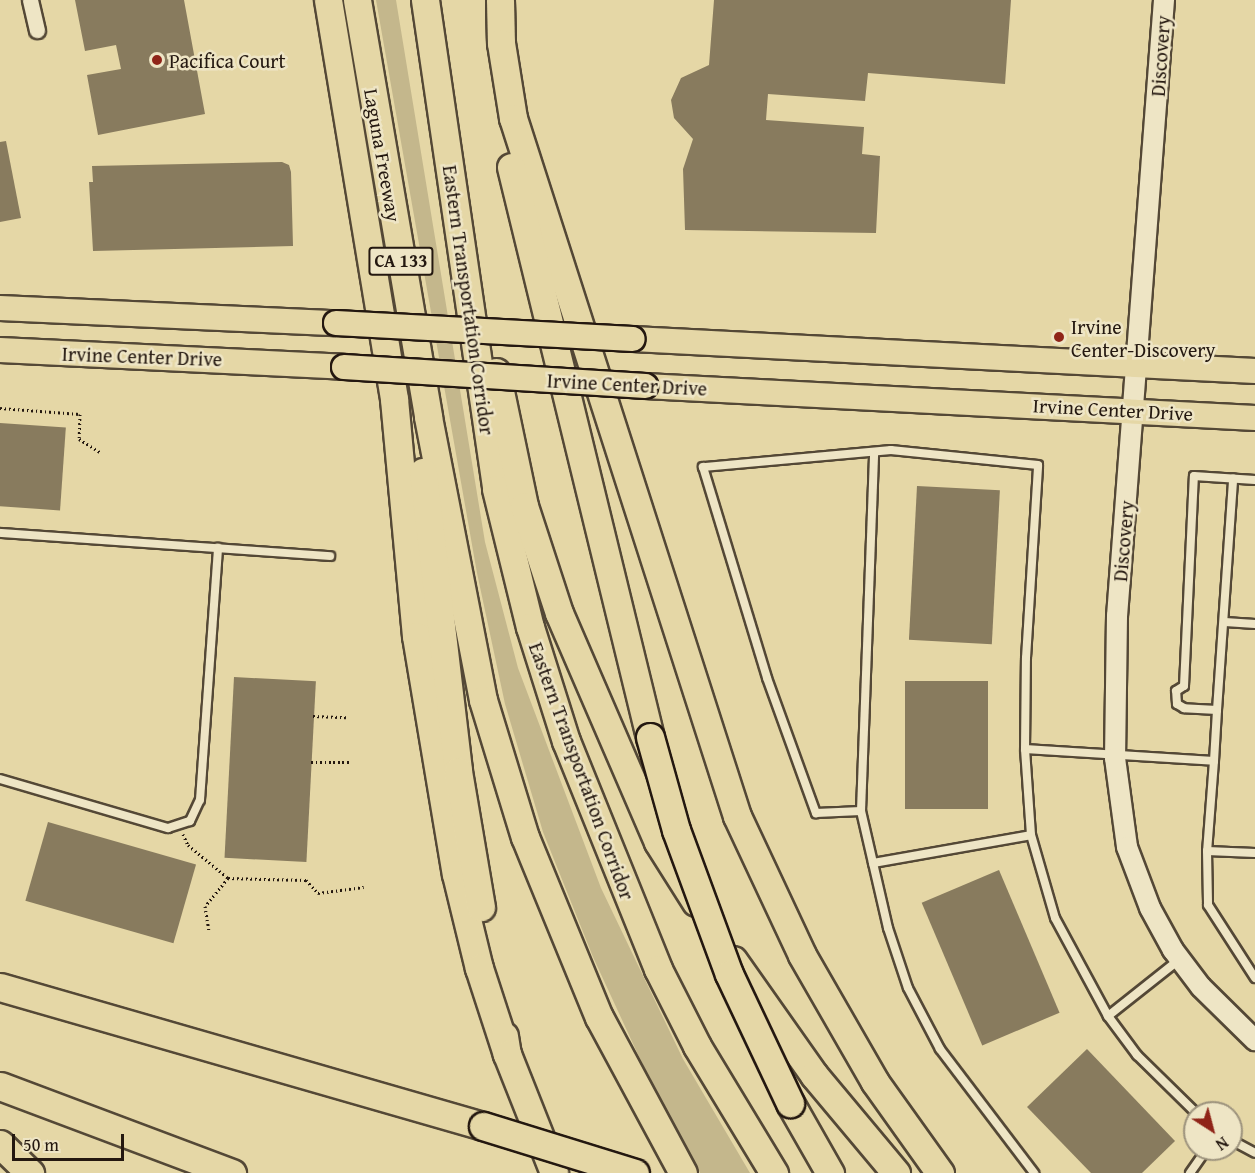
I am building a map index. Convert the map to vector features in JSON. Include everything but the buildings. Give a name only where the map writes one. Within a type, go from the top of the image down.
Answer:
[{"type":"highway","points":[[328,0],[387,343],[416,636],[456,874],[479,969],[507,1054],[554,1173]]},
{"type":"highway","name":"Laguna Freeway","points":[[357,0],[428,417]]},
{"type":"highway","points":[[425,0],[443,124],[524,506],[560,613],[592,693],[658,842],[755,995],[814,1075],[896,1173]]},
{"type":"highway","points":[[489,0],[487,43],[497,110],[650,737],[701,900],[734,983],[790,1103],[830,1173]]},
{"type":"highway","points":[[500,0],[501,43],[513,118],[737,816],[801,955],[875,1082],[940,1173]]},
{"type":"highway","name":"Eastern Transportation Corridor","points":[[443,124],[496,489],[530,627],[566,741],[654,959],[697,1046],[774,1173]]},
{"type":"highway","points":[[428,417],[423,478],[430,554],[458,771],[507,1054]]},
{"type":"highway","points":[[428,417],[483,700],[525,837],[599,1017],[683,1173]]},
{"type":"highway","points":[[0,987],[462,1119],[635,1173]]},
{"type":"highway","points":[[0,1086],[232,1173]]},
{"type":"highway","points":[[0,1144],[30,1173]]},
{"type":"main road","name":"Irvine Center Drive","points":[[0,308],[1136,363],[1255,371]]},
{"type":"main road","name":"Irvine Center Drive","points":[[0,350],[1255,418]]},
{"type":"street","points":[[30,0],[37,30]]},
{"type":"street","name":"Discovery","points":[[1164,0],[1117,616],[1115,758],[1127,847],[1150,908],[1180,959],[1230,1018],[1255,1040]]},
{"type":"lane","points":[[874,452],[861,811],[908,988],[940,1049],[1034,1173]]},
{"type":"lane","points":[[861,811],[816,813],[766,678],[703,467],[874,452],[1038,465],[1026,657],[1025,749],[1031,835],[1055,918],[1108,1016],[1137,1055],[1184,1101]]},
{"type":"lane","points":[[1217,710],[1184,708],[1176,704],[1176,691],[1184,686],[1194,476],[1255,480]]},
{"type":"lane","points":[[1233,479],[1225,622],[1207,851],[1208,905],[1255,978]]},
{"type":"lane","points":[[0,533],[330,556]]},
{"type":"lane","points":[[0,779],[168,828],[179,827],[190,821],[200,801],[218,548]]},
{"type":"lane","points":[[1225,622],[1255,624]]},
{"type":"lane","points":[[1025,749],[1115,758],[1214,761]]},
{"type":"lane","points":[[873,863],[1031,835]]},
{"type":"lane","points":[[1207,851],[1255,853]]},
{"type":"lane","points":[[1108,1016],[1180,959]]},
{"type":"path","points":[[0,408],[80,414],[79,439],[101,453]]},
{"type":"path","points":[[313,716],[346,717]]},
{"type":"path","points":[[311,762],[351,762]]},
{"type":"path","points":[[179,827],[188,845],[228,878],[306,880],[318,893],[364,887]]},
{"type":"path","points":[[209,931],[205,906],[228,878]]},
{"type":"shaded area","points":[[376,0],[396,0],[485,542],[518,668],[601,888],[683,1059],[750,1173],[700,1173],[641,1061],[593,957],[543,832],[505,704],[477,573]]},
{"type":"place","name":"Pacifica Court","points":[[157,60]]},
{"type":"place","name":"Irvine Center-Discovery","points":[[1059,337]]}]
